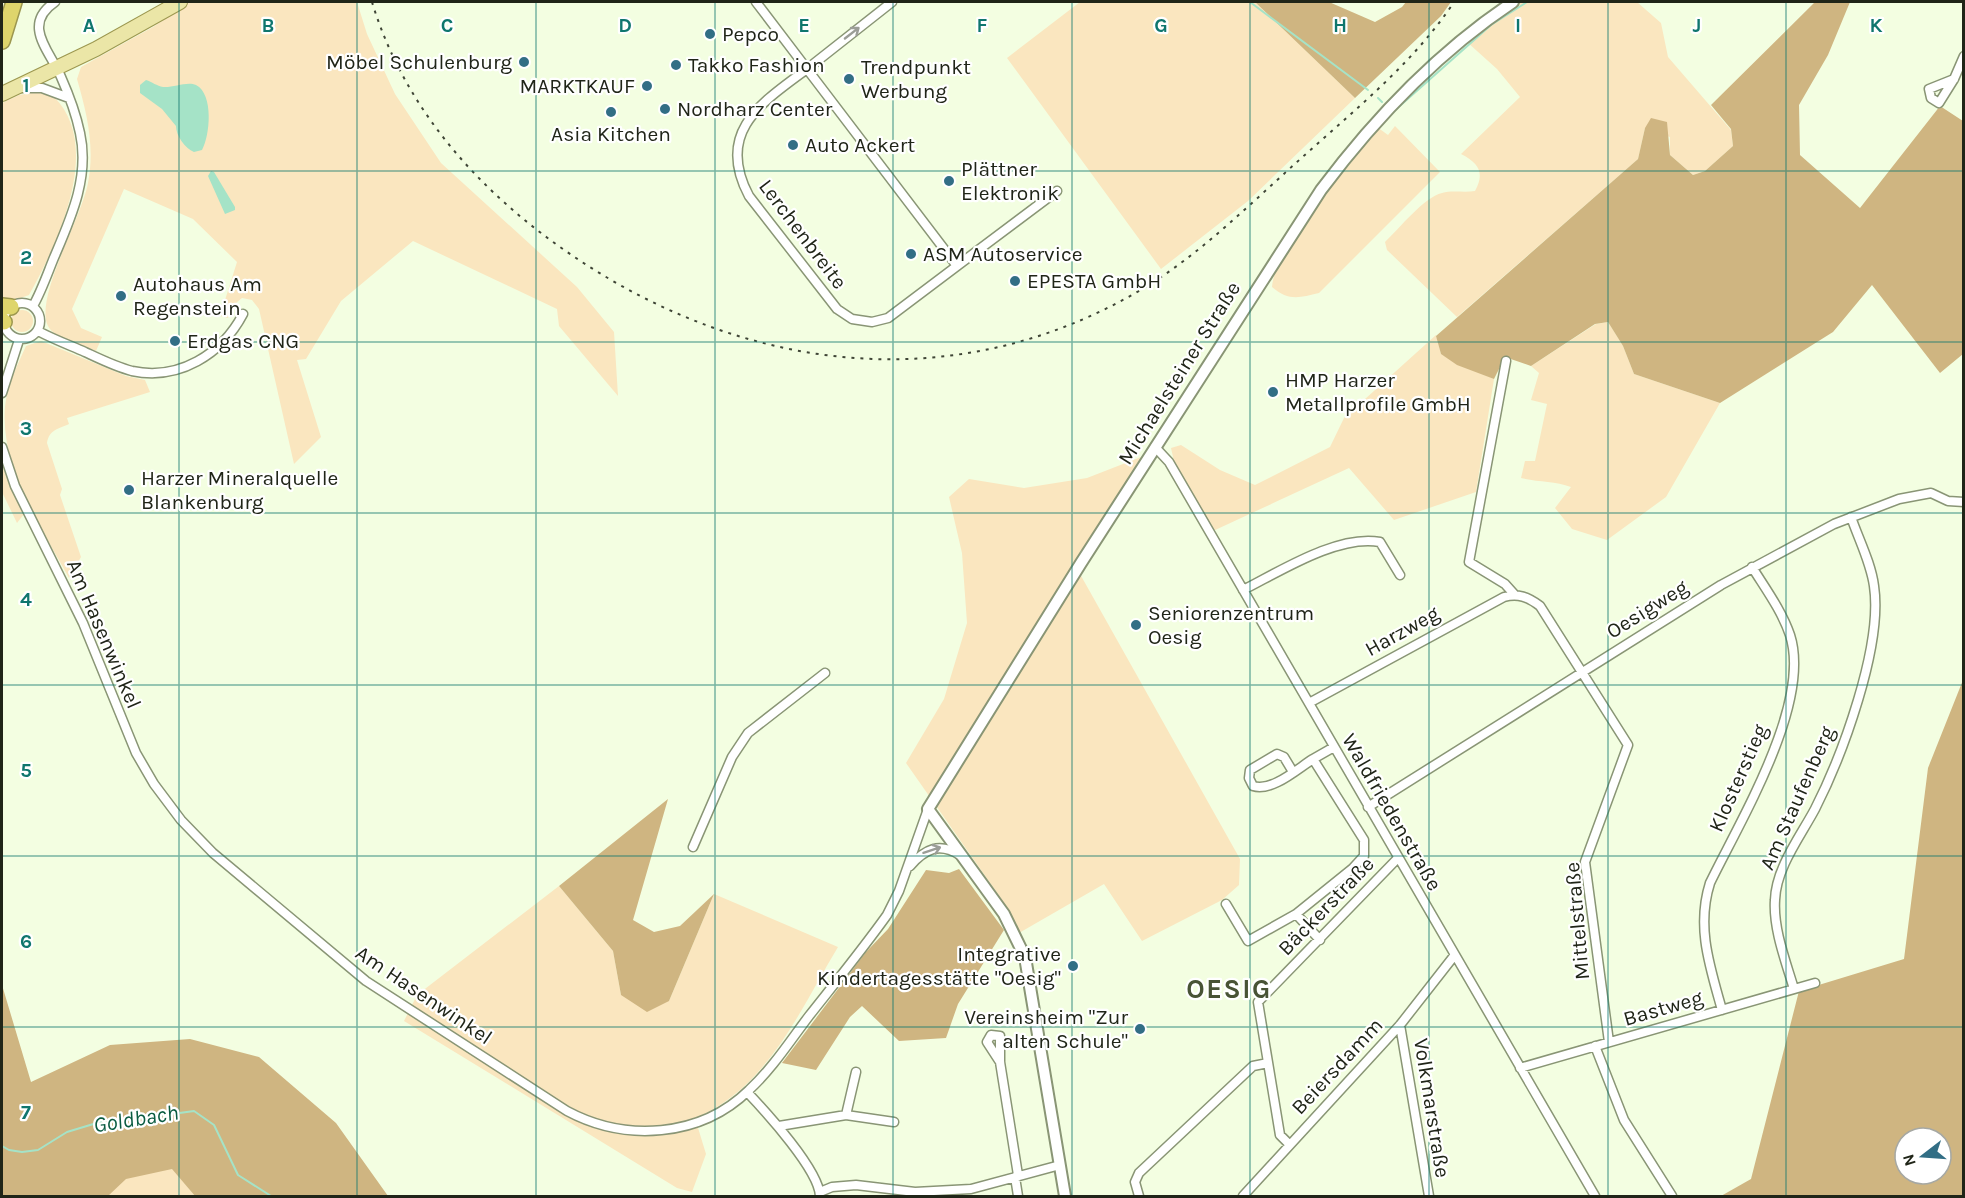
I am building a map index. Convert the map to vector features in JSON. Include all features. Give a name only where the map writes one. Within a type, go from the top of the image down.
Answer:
[{"type":"highway","points":[[2,41],[14,2]]},
{"type":"main road","points":[[7,92],[57,69],[180,2]]},
{"type":"street","points":[[33,306],[70,219],[80,188],[82,140],[69,98],[57,69],[42,44],[39,31],[41,17],[55,2]]},
{"type":"street","points":[[756,2],[957,266]]},
{"type":"street","name":"Lerchenbreite","points":[[892,2],[763,102],[742,127],[738,158],[741,178],[749,196],[837,309],[852,319],[872,322],[888,318],[1057,191]]},
{"type":"street","name":"Michaelsteiner Straße","points":[[928,808],[1284,245],[1354,146],[1429,68],[1485,20],[1513,2]]},
{"type":"street","points":[[1954,79],[1964,56]]},
{"type":"street","points":[[7,92],[42,88],[69,98]]},
{"type":"street","points":[[22,303],[33,306],[40,316],[38,331],[31,338],[19,340],[9,334],[3,321],[6,306],[22,303]]},
{"type":"street","points":[[38,331],[117,367],[154,373],[186,367],[210,354],[234,331],[243,314]]},
{"type":"street","points":[[2,393],[19,340]]},
{"type":"street","points":[[1506,361],[1469,562],[1505,584],[1514,594],[1539,606],[1582,672]]},
{"type":"street","name":"Am Hasenwinkel","points":[[2,447],[12,480],[83,623],[136,753],[172,810],[196,837],[230,867],[381,993],[578,1116],[621,1130],[664,1130],[709,1117],[747,1092],[874,933],[893,903],[908,868],[921,823],[928,808]]},
{"type":"street","name":"Waldfriedenstraße","points":[[1155,447],[1169,462],[1397,859],[1595,1197]]},
{"type":"street","name":"Oesigweg","points":[[1368,807],[1752,567],[1851,517],[1899,499],[1931,493],[1948,501],[1964,501]]},
{"type":"street","name":"Am Staufenberg","points":[[1794,989],[1776,916],[1777,887],[1822,795],[1856,705],[1869,650],[1875,608],[1872,573],[1851,517]]},
{"type":"street","points":[[1243,590],[1305,559],[1356,542],[1380,542],[1400,575]]},
{"type":"street","name":"Klosterstieg","points":[[1722,1010],[1705,943],[1705,899],[1710,883],[1778,738],[1794,666],[1790,636],[1785,622],[1752,567]]},
{"type":"street","name":"Harzweg","points":[[1309,703],[1475,611],[1514,594]]},
{"type":"street","name":"Mittelstraße","points":[[1582,672],[1628,745],[1628,751],[1585,862],[1609,1042]]},
{"type":"street","points":[[693,847],[732,757],[748,733],[825,673]]},
{"type":"street","points":[[1293,772],[1284,757],[1277,754],[1250,770],[1249,778],[1253,786],[1261,789],[1293,772],[1334,747]]},
{"type":"street","points":[[1226,904],[1248,941],[1296,914],[1353,868],[1364,856],[1364,840],[1313,759]]},
{"type":"street","points":[[928,808],[1004,914],[1025,957],[1065,1197]]},
{"type":"street","points":[[908,868],[919,855],[936,847],[950,848],[960,855]]},
{"type":"street","name":"Bäckerstraße","points":[[1289,1144],[1280,1135],[1258,1002],[1397,859]]},
{"type":"street","points":[[1296,914],[1320,940]]},
{"type":"street","name":"Beiersdamm","points":[[1243,1197],[1400,1024],[1454,956]]},
{"type":"street","name":"Bastweg","points":[[1520,1068],[1815,983]]},
{"type":"street","name":"Volkmarstraße","points":[[1400,1024],[1429,1197]]},
{"type":"street","points":[[1595,1046],[1624,1120],[1672,1197]]},
{"type":"street","points":[[1000,1062],[1018,1197]]},
{"type":"street","points":[[1139,1197],[1135,1182],[1139,1173],[1253,1066],[1268,1063]]},
{"type":"street","points":[[846,1115],[856,1072]]},
{"type":"street","points":[[747,1092],[779,1126],[798,1153],[820,1194],[832,1187],[856,1185],[915,1192],[971,1189],[1060,1166]]},
{"type":"street","points":[[779,1126],[846,1115],[894,1122]]},
{"type":"shaded area","points":[[190,2],[357,2],[367,34],[395,94],[441,163],[577,287],[614,332],[618,396],[559,326],[557,309],[413,241],[341,301],[306,359],[297,360],[321,437],[294,464],[259,309],[252,300],[242,298],[231,307],[228,318],[220,316],[237,262],[193,219],[124,189],[72,309],[81,328],[102,337],[96,351],[62,338],[51,331],[45,313],[48,297],[60,257],[84,198],[90,169],[89,130],[77,79],[81,67],[153,27]]},
{"type":"shaded area","points":[[1080,2],[1255,2],[1355,98],[1248,201],[1161,269],[1007,58]]},
{"type":"shaded area","points":[[1255,2],[1329,2],[1375,22],[1402,7],[1406,2],[1451,2],[1441,16],[1355,98]]},
{"type":"shaded area","points":[[1520,2],[1637,2],[1661,23],[1668,57],[1731,130],[1733,146],[1705,171],[1693,175],[1670,155],[1670,137],[1645,128],[1638,159],[1457,317],[1387,250],[1385,242],[1420,207],[1435,196],[1446,192],[1475,191],[1480,174],[1476,165],[1461,154],[1520,97],[1497,69],[1467,42]]},
{"type":"shaded area","points":[[1815,2],[1850,2],[1828,55],[1799,105],[1800,155],[1860,208],[1940,106],[1963,121],[1963,354],[1940,373],[1872,285],[1833,332],[1720,403],[1634,374],[1623,346],[1608,322],[1595,324],[1531,366],[1505,357],[1494,379],[1457,365],[1441,354],[1436,336],[1638,159],[1645,128],[1651,118],[1667,122],[1670,155],[1693,175],[1705,171],[1733,146],[1731,129],[1711,105]]},
{"type":"shaded area","points":[[146,80],[163,87],[192,84],[202,90],[206,97],[209,116],[207,135],[202,150],[194,152],[187,148],[179,138],[176,126],[162,109],[140,93],[140,85]]},
{"type":"shaded area","points":[[37,92],[54,97],[68,118],[75,142],[75,168],[71,196],[52,250],[29,295],[9,302],[2,301],[2,103],[19,95]]},
{"type":"shaded area","points":[[1395,126],[1440,172],[1319,293],[1294,297],[1283,295],[1272,287],[1276,269],[1299,227],[1377,127],[1388,135]]},
{"type":"shaded area","points":[[211,171],[214,172],[235,210],[225,214],[208,176]]},
{"type":"shaded area","points":[[18,310],[26,310],[33,317],[33,325],[26,332],[18,332],[11,325],[11,317]]},
{"type":"shaded area","points":[[1608,322],[1623,346],[1634,374],[1720,403],[1666,497],[1607,540],[1572,529],[1555,508],[1571,487],[1521,478],[1525,461],[1535,461],[1547,404],[1531,400],[1539,373],[1531,366],[1596,324]]},
{"type":"shaded area","points":[[1436,335],[1441,354],[1494,379],[1476,492],[1394,520],[1349,468],[1213,531],[1175,466],[1171,448],[1181,445],[1220,470],[1255,485],[1330,447],[1344,418]]},
{"type":"shaded area","points":[[41,341],[126,376],[145,380],[150,392],[67,418],[69,424],[55,430],[48,439],[47,443],[62,489],[60,495],[81,557],[69,578],[25,496],[9,452],[5,430],[6,399],[13,376],[26,346]]},
{"type":"shaded area","points":[[1141,457],[1081,563],[1080,574],[1240,859],[1239,885],[1222,900],[1142,941],[1104,884],[1019,933],[1002,900],[906,763],[944,699],[967,623],[962,553],[949,497],[969,479],[1024,488],[1087,478]]},
{"type":"shaded area","points":[[2,466],[24,514],[17,523],[2,492]]},
{"type":"shaded area","points":[[1963,680],[1963,1196],[1721,1196],[1751,1179],[1799,991],[1904,959],[1928,768]]},
{"type":"shaded area","points":[[668,799],[633,920],[654,932],[680,926],[714,894],[669,1001],[647,1012],[621,995],[613,951],[559,886]]},
{"type":"shaded area","points":[[959,869],[1004,930],[958,1004],[946,1038],[899,1041],[862,1006],[850,1017],[816,1070],[782,1063],[866,952],[888,929],[926,870],[949,873]]},
{"type":"shaded area","points":[[559,886],[613,951],[621,995],[669,1001],[714,894],[838,947],[795,1021],[762,1068],[720,1105],[695,1118],[706,1154],[692,1192],[677,1188],[404,1021],[417,995]]},
{"type":"shaded area","points":[[2,985],[31,1082],[110,1045],[190,1039],[259,1057],[336,1123],[388,1196],[195,1196],[172,1169],[126,1179],[108,1196],[2,1196]]},
{"type":"shaded area","points":[[172,1168],[195,1196],[107,1196],[126,1175]]},
{"type":"waterway","points":[[1250,2],[1368,90]]},
{"type":"waterway","points":[[1393,112],[1491,25],[1527,2]]},
{"type":"waterway","points":[[1378,98],[1382,102]]},
{"type":"waterway","name":"Goldbach","points":[[2,1146],[9,1150],[22,1152],[38,1150],[67,1132],[110,1119],[129,1120],[194,1111],[214,1125],[238,1175],[271,1196]]},
{"type":"railway","points":[[372,2],[386,42],[427,115],[479,178],[542,234],[576,258],[643,297],[713,328],[784,348],[857,358],[930,358],[1002,346],[1074,323],[1144,288],[1165,275],[1223,229],[1360,106],[1420,46],[1454,2]]},
{"type":"place","name":"Pepco","points":[[710,34]]},
{"type":"place","name":"Möbel Schulenburg","points":[[524,62]]},
{"type":"place","name":"Takko Fashion","points":[[676,65]]},
{"type":"place","name":"Trendpunkt Werbung","points":[[849,79]]},
{"type":"place","name":"MARKTKAUF","points":[[647,86]]},
{"type":"place","name":"Nordharz Center","points":[[665,109]]},
{"type":"place","name":"Asia Kitchen","points":[[611,112]]},
{"type":"place","name":"Auto Ackert","points":[[793,145]]},
{"type":"place","name":"Plättner Elektronik","points":[[949,181]]},
{"type":"place","name":"ASM Autoservice","points":[[911,254]]},
{"type":"place","name":"EPESTA GmbH","points":[[1015,281]]},
{"type":"place","name":"Autohaus Am Regenstein","points":[[121,296]]},
{"type":"place","name":"Erdgas CNG","points":[[175,341]]},
{"type":"place","name":"HMP Harzer Metallprofile GmbH","points":[[1273,392]]},
{"type":"place","name":"Harzer Mineralquelle Blankenburg","points":[[129,490]]},
{"type":"place","name":"Seniorenzentrum Oesig","points":[[1136,625]]},
{"type":"place","name":"Integrative Kindertagesstätte \"Oesig\"","points":[[1073,966]]},
{"type":"place","name":"Vereinsheim \"Zur alten Schule\"","points":[[1140,1029]]},
{"type":"district","name":"OESIG","points":[[1229,989]]}]
